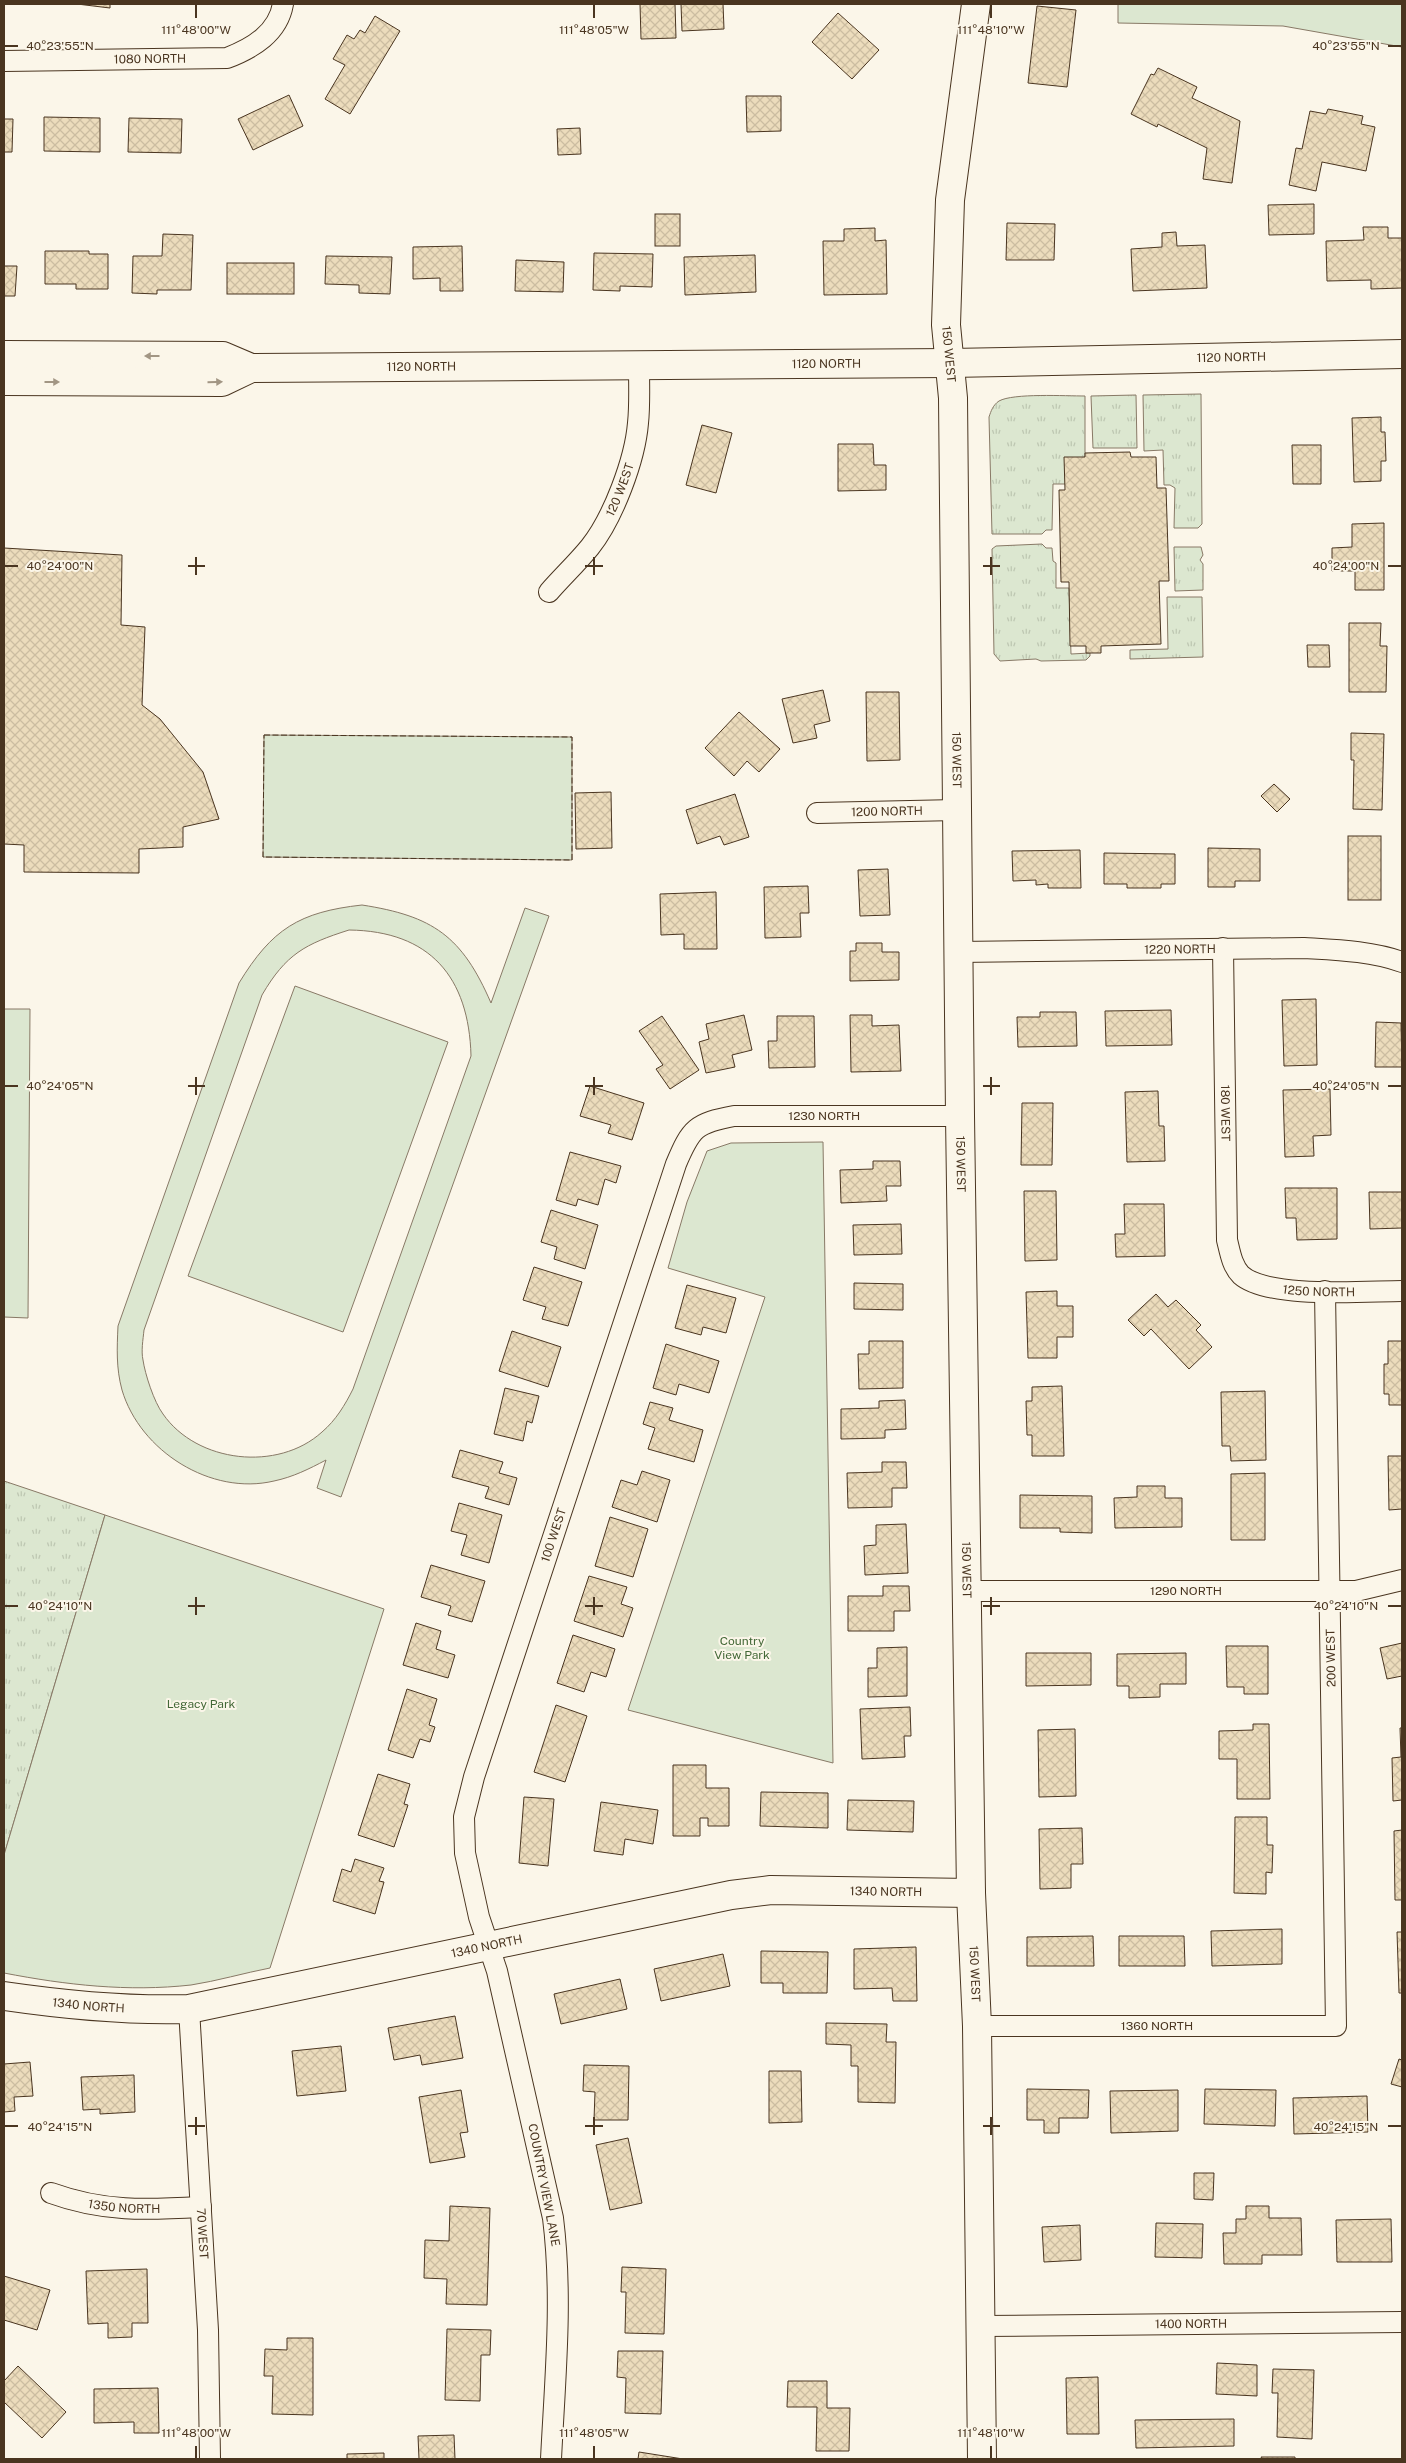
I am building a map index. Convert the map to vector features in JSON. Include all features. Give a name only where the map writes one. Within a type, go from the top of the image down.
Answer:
[{"type":"street","name":"1080 NORTH","points":[[4,61],[228,58],[246,51],[262,39],[276,25],[283,4]]},
{"type":"street","name":"150 WEST","points":[[976,4],[950,200],[946,325],[953,398],[960,1116],[971,1893],[977,2026],[982,2459]]},
{"type":"street","name":"1120 NORTH","points":[[4,355],[223,356],[251,368],[950,363],[1402,354]]},
{"type":"street","name":"120 WEST","points":[[549,592],[590,546],[606,520],[622,484],[634,447],[638,424],[639,366]]},
{"type":"street","name":"1120 NORTH","points":[[4,381],[222,382],[251,368]]},
{"type":"street","name":"1200 NORTH","points":[[817,813],[957,810]]},
{"type":"street","name":"1220 NORTH","points":[[958,952],[1222,948],[1348,950],[1389,957],[1402,962]]},
{"type":"street","name":"180 WEST","points":[[1222,948],[1227,1240],[1231,1259],[1241,1274]]},
{"type":"street","name":"1230 NORTH","points":[[692,1131],[709,1120],[734,1116],[960,1116]]},
{"type":"street","name":"100 WEST","points":[[488,1946],[464,1853],[464,1817],[472,1785],[676,1164],[692,1131]]},
{"type":"street","name":"1250 NORTH","points":[[1241,1274],[1259,1286],[1282,1291],[1402,1291]]},
{"type":"street","name":"200 WEST","points":[[1325,1291],[1336,2026]]},
{"type":"street","name":"1290 NORTH","points":[[968,1591],[1356,1591],[1402,1580]]},
{"type":"street","name":"1340 NORTH","points":[[4,1996],[75,2006],[145,2011],[189,2009],[679,1905],[771,1890],[971,1893]]},
{"type":"street","name":"COUNTRY VIEW LANE","points":[[488,1946],[497,1971],[551,2208],[558,2254],[559,2286],[551,2459]]},
{"type":"street","name":"70 WEST","points":[[189,2009],[209,2346],[210,2459]]},
{"type":"street","name":"1360 NORTH","points":[[977,2026],[1336,2026]]},
{"type":"street","name":"1350 NORTH","points":[[51,2193],[76,2202],[102,2208],[129,2210],[201,2207]]},
{"type":"street","name":"1400 NORTH","points":[[981,2326],[1402,2322]]},
{"type":"green space","points":[[1118,4],[1402,4],[1402,47],[1283,26],[1118,23]]},
{"type":"green space","points":[[1201,394],[1202,524],[1198,528],[1174,528],[1175,488],[1170,485],[1164,485],[1163,450],[1144,451],[1143,395]]},
{"type":"green space","points":[[1136,395],[1137,448],[1093,448],[1091,396]]},
{"type":"green space","points":[[1085,396],[1085,457],[1065,484],[1053,484],[1052,530],[1046,530],[1042,534],[992,534],[989,417],[991,410],[999,401],[1006,398]]},
{"type":"green space","points":[[1042,544],[1046,548],[1052,548],[1053,561],[1056,563],[1056,588],[1069,588],[1071,654],[1090,653],[1090,656],[1086,660],[1041,661],[1036,659],[1000,661],[994,654],[992,549],[996,546]]},
{"type":"green space","points":[[1174,547],[1201,547],[1203,555],[1200,560],[1203,564],[1203,590],[1175,591]]},
{"type":"green space","points":[[1167,597],[1202,597],[1203,657],[1130,659],[1130,650],[1168,649]]},
{"type":"green space","points":[[264,735],[572,737],[572,860],[263,857]]},
{"type":"green space","points":[[362,905],[387,910],[426,923],[442,933],[456,945],[469,961],[491,1003],[525,908],[549,916],[341,1497],[317,1488],[326,1460],[288,1477],[250,1484],[226,1482],[203,1475],[181,1464],[161,1450],[144,1432],[131,1412],[120,1382],[117,1350],[118,1326],[239,983],[263,949],[289,926],[321,913]],"holes":[[[349,930],[377,932],[402,939],[423,949],[440,964],[453,982],[462,1003],[469,1028],[471,1056],[353,1389],[343,1406],[322,1432],[304,1445],[283,1453],[261,1457],[217,1452],[196,1443],[178,1430],[160,1409],[150,1388],[144,1366],[142,1353],[144,1330],[262,995],[288,960],[308,946]]]},
{"type":"green space","points":[[295,986],[448,1042],[343,1332],[188,1276]]},
{"type":"green space","points":[[4,1009],[30,1009],[28,1318],[4,1317]]},
{"type":"green space","name":"Country View Park","points":[[823,1142],[833,1763],[628,1710],[765,1297],[668,1268],[687,1202],[707,1151],[731,1143]]},
{"type":"green space","points":[[4,1481],[105,1515],[4,1855]]},
{"type":"green space","name":"Legacy Park","points":[[105,1515],[384,1609],[270,1968],[191,1985],[144,1988],[74,1984],[4,1973],[4,1855]]},
{"type":"building","points":[[77,4],[110,4],[110,8]]},
{"type":"building","points":[[640,4],[675,4],[676,38],[641,39]]},
{"type":"building","points":[[681,4],[723,4],[724,29],[682,31]]},
{"type":"building","points":[[1037,6],[1076,10],[1067,87],[1028,83]]},
{"type":"building","points":[[838,13],[879,50],[852,79],[812,42]]},
{"type":"building","points":[[375,16],[400,31],[350,114],[325,99],[345,65],[333,59],[347,35],[354,39],[360,30],[365,33]]},
{"type":"building","points":[[1158,68],[1197,87],[1192,98],[1240,121],[1232,183],[1203,179],[1207,148],[1158,124],[1157,127],[1131,114],[1151,74],[1154,75]]},
{"type":"building","points":[[289,95],[303,126],[253,150],[238,119]]},
{"type":"building","points":[[746,96],[781,96],[781,131],[747,132]]},
{"type":"building","points":[[1328,109],[1363,116],[1361,124],[1375,127],[1366,171],[1322,162],[1316,191],[1289,185],[1296,148],[1302,149],[1310,111],[1326,114]]},
{"type":"building","points":[[44,117],[100,118],[100,152],[44,151]]},
{"type":"building","points":[[129,118],[182,119],[181,153],[128,152]]},
{"type":"building","points":[[4,119],[13,119],[12,152],[4,152]]},
{"type":"building","points":[[580,128],[581,154],[558,155],[557,129]]},
{"type":"building","points":[[1314,204],[1314,234],[1269,235],[1268,205]]},
{"type":"building","points":[[655,214],[680,214],[680,246],[655,246]]},
{"type":"building","points":[[1007,223],[1055,224],[1054,260],[1006,260]]},
{"type":"building","points":[[1363,227],[1388,227],[1388,238],[1402,238],[1402,288],[1371,289],[1371,280],[1327,281],[1326,241],[1364,240]]},
{"type":"building","points":[[875,228],[875,241],[886,240],[887,294],[824,295],[823,241],[844,241],[844,229]]},
{"type":"building","points":[[1176,232],[1177,246],[1205,245],[1207,288],[1133,291],[1131,249],[1162,247],[1162,233]]},
{"type":"building","points":[[163,234],[193,235],[191,290],[157,290],[157,294],[132,293],[133,256],[162,256]]},
{"type":"building","points":[[462,246],[463,291],[440,291],[440,278],[413,279],[413,247]]},
{"type":"building","points":[[45,251],[89,251],[89,254],[108,254],[108,289],[76,289],[76,284],[45,284]]},
{"type":"building","points":[[594,253],[653,254],[652,287],[620,286],[620,291],[593,290]]},
{"type":"building","points":[[755,255],[756,292],[685,295],[684,257]]},
{"type":"building","points":[[326,256],[392,257],[390,294],[359,293],[359,285],[325,284]]},
{"type":"building","points":[[516,260],[564,262],[563,292],[515,291]]},
{"type":"building","points":[[227,263],[294,263],[294,294],[227,294]]},
{"type":"building","points":[[4,266],[17,266],[15,296],[4,296]]},
{"type":"building","points":[[1381,417],[1381,432],[1385,432],[1386,461],[1381,461],[1381,481],[1354,482],[1352,418]]},
{"type":"building","points":[[702,425],[732,433],[716,493],[686,485]]},
{"type":"building","points":[[838,444],[873,444],[874,465],[886,465],[886,490],[838,491]]},
{"type":"building","points":[[1292,445],[1321,445],[1321,484],[1293,484]]},
{"type":"building","points":[[1130,452],[1131,457],[1156,457],[1157,488],[1166,488],[1169,581],[1159,581],[1161,644],[1101,646],[1101,653],[1086,653],[1086,646],[1070,646],[1069,582],[1061,582],[1059,490],[1065,490],[1064,457],[1085,457],[1085,453]]},
{"type":"building","points":[[1384,523],[1384,590],[1355,590],[1355,571],[1332,571],[1332,548],[1352,547],[1352,524]]},
{"type":"building","points":[[4,548],[122,555],[121,625],[145,627],[142,705],[160,719],[203,772],[219,819],[183,827],[183,847],[139,849],[139,873],[24,872],[24,845],[4,844]]},
{"type":"building","points":[[1349,623],[1381,623],[1380,646],[1387,646],[1386,692],[1349,692]]},
{"type":"building","points":[[1307,645],[1329,645],[1330,667],[1308,667]]},
{"type":"building","points":[[823,690],[830,721],[814,725],[817,738],[793,743],[782,699]]},
{"type":"building","points":[[866,692],[899,692],[900,760],[867,761]]},
{"type":"building","points":[[739,712],[780,749],[759,772],[747,761],[734,776],[705,748]]},
{"type":"building","points":[[1351,733],[1384,734],[1382,810],[1353,809],[1354,760],[1351,760]]},
{"type":"building","points":[[1274,784],[1290,799],[1277,812],[1261,796]]},
{"type":"building","points":[[611,792],[612,848],[576,849],[575,793]]},
{"type":"building","points":[[735,794],[749,837],[724,845],[720,836],[697,844],[686,810]]},
{"type":"building","points":[[1348,836],[1381,836],[1381,900],[1348,900]]},
{"type":"building","points":[[1208,848],[1260,849],[1260,881],[1235,881],[1235,887],[1208,887]]},
{"type":"building","points":[[1080,850],[1081,888],[1048,888],[1048,884],[1036,885],[1036,880],[1013,881],[1012,851]]},
{"type":"building","points":[[1104,853],[1175,854],[1175,884],[1161,884],[1161,888],[1127,888],[1127,884],[1104,884]]},
{"type":"building","points":[[888,869],[890,915],[860,916],[858,870]]},
{"type":"building","points":[[808,886],[809,913],[800,913],[801,937],[765,938],[764,887]]},
{"type":"building","points":[[716,892],[717,949],[684,949],[684,934],[661,935],[660,894]]},
{"type":"building","points":[[856,943],[882,943],[882,952],[899,952],[899,980],[850,981],[850,951],[856,951]]},
{"type":"building","points":[[1316,999],[1317,1065],[1284,1066],[1282,1000]]},
{"type":"building","points":[[1171,1010],[1172,1045],[1106,1046],[1105,1011]]},
{"type":"building","points":[[1040,1012],[1076,1012],[1077,1046],[1018,1047],[1017,1017],[1040,1017]]},
{"type":"building","points":[[744,1015],[752,1050],[732,1055],[735,1067],[706,1073],[699,1042],[709,1039],[706,1024]]},
{"type":"building","points":[[850,1015],[872,1015],[872,1026],[899,1025],[901,1071],[851,1072]]},
{"type":"building","points":[[662,1016],[699,1070],[670,1089],[656,1069],[663,1065],[639,1031]]},
{"type":"building","points":[[777,1016],[814,1016],[815,1067],[769,1068],[768,1041],[777,1041]]},
{"type":"building","points":[[1376,1022],[1401,1023],[1402,1067],[1375,1067]]},
{"type":"building","points":[[590,1086],[644,1103],[632,1140],[608,1133],[611,1125],[580,1116]]},
{"type":"building","points":[[1330,1089],[1331,1135],[1313,1136],[1314,1156],[1285,1157],[1283,1090]]},
{"type":"building","points":[[1158,1091],[1159,1126],[1164,1126],[1165,1161],[1127,1162],[1125,1092]]},
{"type":"building","points":[[1022,1103],[1053,1103],[1052,1165],[1021,1165]]},
{"type":"building","points":[[570,1152],[621,1166],[616,1183],[605,1179],[598,1205],[578,1199],[576,1206],[556,1200]]},
{"type":"building","points":[[873,1161],[900,1161],[901,1186],[886,1186],[887,1201],[841,1203],[840,1170],[873,1169]]},
{"type":"building","points":[[1285,1188],[1337,1188],[1337,1239],[1297,1240],[1296,1218],[1286,1218]]},
{"type":"building","points":[[1024,1191],[1056,1191],[1057,1260],[1025,1261]]},
{"type":"building","points":[[1369,1192],[1402,1192],[1402,1228],[1370,1229]]},
{"type":"building","points":[[1124,1204],[1164,1204],[1165,1256],[1116,1257],[1115,1234],[1125,1234]]},
{"type":"building","points":[[551,1210],[598,1225],[585,1269],[554,1259],[557,1247],[541,1242]]},
{"type":"building","points":[[901,1224],[902,1254],[854,1255],[853,1225]]},
{"type":"building","points":[[534,1267],[582,1282],[568,1326],[542,1319],[546,1307],[523,1300]]},
{"type":"building","points":[[854,1283],[903,1284],[903,1310],[854,1309]]},
{"type":"building","points":[[687,1285],[736,1298],[726,1333],[703,1327],[701,1335],[675,1328]]},
{"type":"building","points":[[1057,1291],[1057,1306],[1073,1306],[1073,1337],[1057,1337],[1057,1358],[1028,1358],[1026,1292]]},
{"type":"building","points":[[1156,1294],[1168,1307],[1176,1300],[1201,1325],[1196,1330],[1212,1347],[1189,1369],[1151,1329],[1144,1336],[1128,1320]]},
{"type":"building","points":[[512,1331],[561,1347],[548,1387],[499,1371]]},
{"type":"building","points":[[869,1341],[903,1341],[903,1388],[859,1389],[858,1354],[869,1354]]},
{"type":"building","points":[[1388,1341],[1402,1341],[1402,1405],[1389,1405],[1389,1394],[1384,1394],[1384,1364],[1388,1364]]},
{"type":"building","points":[[666,1344],[719,1361],[709,1393],[679,1384],[676,1395],[653,1388]]},
{"type":"building","points":[[1062,1386],[1064,1456],[1032,1456],[1032,1435],[1027,1435],[1026,1401],[1032,1401],[1032,1387]]},
{"type":"building","points":[[505,1388],[539,1396],[532,1423],[527,1421],[523,1441],[494,1434]]},
{"type":"building","points":[[1265,1391],[1266,1460],[1231,1461],[1230,1446],[1222,1446],[1221,1392]]},
{"type":"building","points":[[905,1400],[906,1429],[885,1430],[885,1438],[841,1439],[841,1409],[879,1408],[879,1401]]},
{"type":"building","points":[[650,1402],[673,1408],[669,1420],[703,1430],[694,1462],[648,1449],[655,1428],[643,1424]]},
{"type":"building","points":[[460,1450],[503,1462],[499,1473],[517,1478],[509,1505],[485,1498],[489,1487],[452,1477]]},
{"type":"building","points":[[1388,1456],[1402,1456],[1402,1509],[1389,1510]]},
{"type":"building","points":[[882,1462],[906,1462],[907,1488],[892,1488],[892,1507],[848,1508],[847,1473],[882,1472]]},
{"type":"building","points":[[642,1471],[670,1480],[657,1522],[612,1507],[621,1480],[637,1485]]},
{"type":"building","points":[[1265,1473],[1265,1540],[1231,1540],[1231,1474]]},
{"type":"building","points":[[1137,1486],[1165,1486],[1165,1498],[1182,1498],[1182,1527],[1115,1528],[1114,1498],[1137,1497]]},
{"type":"building","points":[[1020,1495],[1092,1496],[1092,1533],[1060,1532],[1060,1528],[1020,1528]]},
{"type":"building","points":[[459,1503],[502,1515],[489,1563],[461,1555],[467,1535],[451,1531]]},
{"type":"building","points":[[610,1517],[648,1529],[633,1577],[595,1566]]},
{"type":"building","points":[[906,1524],[908,1573],[865,1575],[864,1546],[876,1545],[876,1525]]},
{"type":"building","points":[[431,1565],[485,1581],[472,1622],[448,1615],[451,1606],[421,1597]]},
{"type":"building","points":[[589,1576],[627,1587],[621,1604],[633,1608],[623,1637],[574,1621]]},
{"type":"building","points":[[883,1586],[909,1586],[910,1611],[894,1611],[894,1631],[848,1631],[848,1596],[883,1596]]},
{"type":"building","points":[[416,1623],[441,1631],[436,1649],[455,1655],[448,1678],[403,1665]]},
{"type":"building","points":[[573,1635],[615,1649],[606,1677],[591,1672],[584,1692],[557,1683]]},
{"type":"building","points":[[1402,1643],[1402,1676],[1387,1679],[1380,1648]]},
{"type":"building","points":[[1226,1646],[1268,1646],[1268,1694],[1244,1694],[1244,1687],[1227,1687]]},
{"type":"building","points":[[907,1647],[907,1696],[868,1697],[868,1668],[877,1668],[877,1648]]},
{"type":"building","points":[[1026,1653],[1091,1653],[1091,1685],[1026,1686]]},
{"type":"building","points":[[1186,1653],[1186,1684],[1160,1684],[1160,1697],[1129,1698],[1129,1686],[1117,1686],[1117,1654]]},
{"type":"building","points":[[407,1689],[437,1699],[429,1725],[435,1727],[430,1742],[420,1739],[413,1758],[388,1750]]},
{"type":"building","points":[[556,1705],[587,1716],[565,1782],[534,1772]]},
{"type":"building","points":[[910,1707],[911,1736],[904,1736],[905,1757],[862,1759],[860,1709]]},
{"type":"building","points":[[1253,1724],[1269,1724],[1270,1799],[1237,1799],[1237,1759],[1219,1759],[1219,1731],[1253,1730]]},
{"type":"building","points":[[1400,1728],[1402,1728],[1402,1800],[1393,1801],[1392,1758],[1401,1757]]},
{"type":"building","points":[[1075,1729],[1076,1796],[1039,1797],[1038,1730]]},
{"type":"building","points":[[673,1765],[706,1765],[706,1788],[729,1788],[729,1826],[708,1826],[708,1818],[700,1818],[700,1836],[673,1836]]},
{"type":"building","points":[[378,1774],[410,1784],[404,1804],[408,1805],[394,1847],[358,1835]]},
{"type":"building","points":[[761,1792],[828,1793],[828,1828],[760,1826]]},
{"type":"building","points":[[524,1797],[554,1799],[548,1866],[519,1863]]},
{"type":"building","points":[[848,1800],[914,1801],[913,1832],[847,1830]]},
{"type":"building","points":[[601,1802],[658,1810],[653,1844],[625,1839],[623,1855],[594,1851]]},
{"type":"building","points":[[1235,1817],[1267,1817],[1267,1845],[1273,1845],[1272,1873],[1266,1872],[1266,1894],[1234,1893]]},
{"type":"building","points":[[1082,1828],[1083,1864],[1071,1864],[1071,1888],[1040,1889],[1039,1829]]},
{"type":"building","points":[[1402,1830],[1402,1900],[1395,1900],[1394,1831]]},
{"type":"building","points":[[355,1859],[384,1868],[379,1881],[384,1882],[375,1914],[333,1901],[342,1869],[351,1872]]},
{"type":"building","points":[[1282,1929],[1282,1964],[1212,1966],[1211,1931]]},
{"type":"building","points":[[1397,1932],[1402,1932],[1402,1993],[1399,1993]]},
{"type":"building","points":[[1093,1936],[1094,1966],[1027,1966],[1027,1937]]},
{"type":"building","points":[[1119,1936],[1184,1936],[1185,1966],[1119,1966]]},
{"type":"building","points":[[916,1947],[917,2001],[893,2001],[892,1988],[854,1989],[854,1949]]},
{"type":"building","points":[[761,1951],[828,1952],[827,1993],[783,1993],[783,1983],[761,1983]]},
{"type":"building","points":[[723,1954],[730,1986],[661,2001],[654,1969]]},
{"type":"building","points":[[620,1979],[627,2009],[561,2024],[554,1994]]},
{"type":"building","points":[[455,2016],[463,2058],[422,2065],[420,2055],[394,2060],[388,2028]]},
{"type":"building","points":[[826,2023],[887,2024],[886,2042],[896,2042],[895,2103],[858,2102],[858,2066],[851,2066],[851,2045],[826,2044]]},
{"type":"building","points":[[341,2046],[346,2091],[297,2096],[292,2051]]},
{"type":"building","points":[[1399,2059],[1402,2060],[1402,2087],[1391,2084]]},
{"type":"building","points":[[30,2062],[33,2096],[14,2097],[15,2111],[4,2112],[4,2064]]},
{"type":"building","points":[[584,2065],[629,2066],[628,2120],[594,2120],[595,2092],[583,2091]]},
{"type":"building","points":[[769,2071],[801,2071],[802,2122],[769,2123]]},
{"type":"building","points":[[134,2075],[135,2112],[100,2114],[100,2109],[83,2110],[81,2077]]},
{"type":"building","points":[[1027,2089],[1089,2090],[1088,2118],[1059,2118],[1059,2133],[1044,2133],[1044,2120],[1027,2120]]},
{"type":"building","points":[[1205,2089],[1276,2090],[1275,2126],[1204,2124]]},
{"type":"building","points":[[461,2090],[468,2132],[460,2133],[465,2157],[430,2163],[419,2097]]},
{"type":"building","points":[[1178,2090],[1178,2131],[1111,2133],[1110,2091]]},
{"type":"building","points":[[1367,2096],[1368,2132],[1294,2134],[1293,2098]]},
{"type":"building","points":[[628,2138],[642,2203],[610,2210],[596,2145]]},
{"type":"building","points":[[1194,2173],[1214,2173],[1213,2200],[1194,2199]]},
{"type":"building","points":[[450,2206],[490,2208],[487,2305],[446,2304],[447,2279],[424,2278],[425,2240],[449,2241]]},
{"type":"building","points":[[1246,2206],[1269,2206],[1269,2218],[1301,2218],[1302,2255],[1262,2255],[1262,2264],[1224,2264],[1223,2233],[1236,2233],[1236,2219],[1246,2219]]},
{"type":"building","points":[[1391,2219],[1392,2262],[1337,2262],[1336,2220]]},
{"type":"building","points":[[1156,2223],[1203,2224],[1202,2258],[1155,2257]]},
{"type":"building","points":[[1080,2225],[1081,2260],[1044,2262],[1042,2227]]},
{"type":"building","points":[[622,2267],[666,2269],[664,2334],[625,2333],[626,2292],[621,2292]]},
{"type":"building","points":[[147,2269],[148,2323],[132,2323],[132,2337],[108,2338],[108,2323],[88,2324],[86,2271]]},
{"type":"building","points":[[4,2276],[50,2290],[37,2330],[4,2320]]},
{"type":"building","points":[[447,2329],[491,2330],[490,2355],[481,2355],[480,2401],[445,2400]]},
{"type":"building","points":[[287,2338],[313,2338],[313,2415],[272,2414],[273,2376],[264,2376],[265,2349],[287,2350]]},
{"type":"building","points":[[618,2351],[663,2351],[661,2414],[625,2413],[626,2378],[617,2377]]},
{"type":"building","points":[[1217,2363],[1257,2365],[1257,2396],[1216,2394]]},
{"type":"building","points":[[18,2366],[66,2412],[42,2438],[4,2402],[4,2381]]},
{"type":"building","points":[[1273,2369],[1314,2370],[1312,2439],[1277,2437],[1278,2393],[1272,2393]]},
{"type":"building","points":[[1098,2377],[1099,2434],[1067,2434],[1066,2378]]},
{"type":"building","points":[[788,2381],[827,2381],[827,2408],[850,2408],[849,2451],[816,2451],[817,2407],[787,2407]]},
{"type":"building","points":[[158,2388],[159,2433],[134,2433],[134,2422],[94,2423],[94,2389]]},
{"type":"building","points":[[1234,2419],[1234,2446],[1136,2448],[1135,2420]]},
{"type":"building","points":[[454,2435],[455,2459],[419,2459],[418,2436]]},
{"type":"building","points":[[639,2452],[683,2459],[638,2459]]},
{"type":"building","points":[[384,2453],[384,2459],[347,2459],[347,2454]]},
{"type":"building","points":[[1261,2457],[1295,2457],[1295,2459],[1262,2459]]},
{"type":"fence","points":[[264,735],[572,737],[572,860],[263,857],[264,735]]}]
